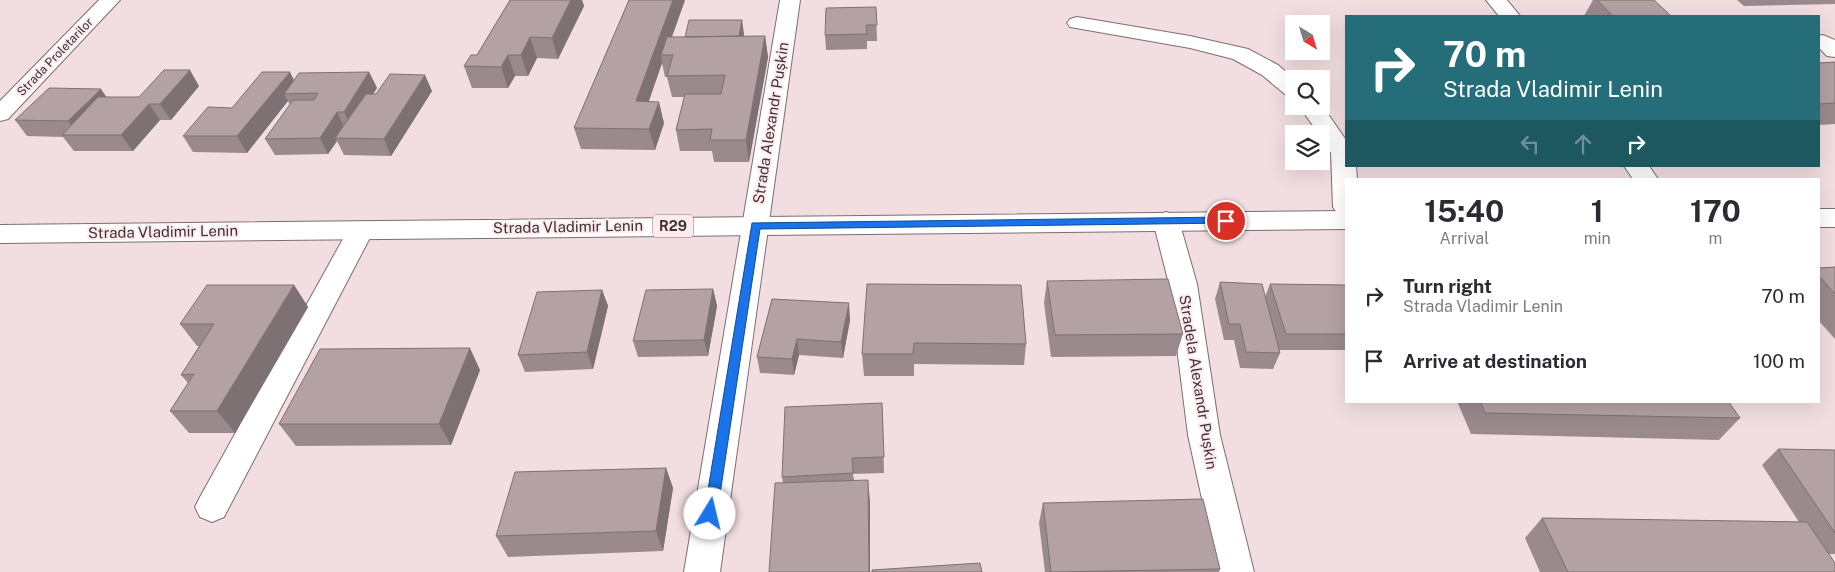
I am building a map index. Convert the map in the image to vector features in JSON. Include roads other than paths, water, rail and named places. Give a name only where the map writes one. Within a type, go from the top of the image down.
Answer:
[{"type":"street","name":"Strada Proletarilor","points":[[0,114],[110,0]]},
{"type":"street","name":"Strada Alexandr Pușkin","points":[[702,572],[790,0]]},
{"type":"street","points":[[1496,0],[1509,15]]},
{"type":"street","points":[[1077,22],[1190,42],[1240,54],[1270,70],[1285,82]]},
{"type":"street","points":[[1820,42],[1823,42],[1835,51]]},
{"type":"street","points":[[1318,115],[1343,153],[1345,189]]},
{"type":"street","points":[[1637,167],[1645,178]]},
{"type":"street","points":[[1820,218],[1835,218]]},
{"type":"street","name":"Strada Vladimir Lenin","points":[[0,234],[1345,220]]},
{"type":"street","name":"Stradela Alexandr Pușkin","points":[[1166,221],[1183,284],[1204,435],[1236,572]]},
{"type":"street","points":[[212,507],[361,230]]}]
